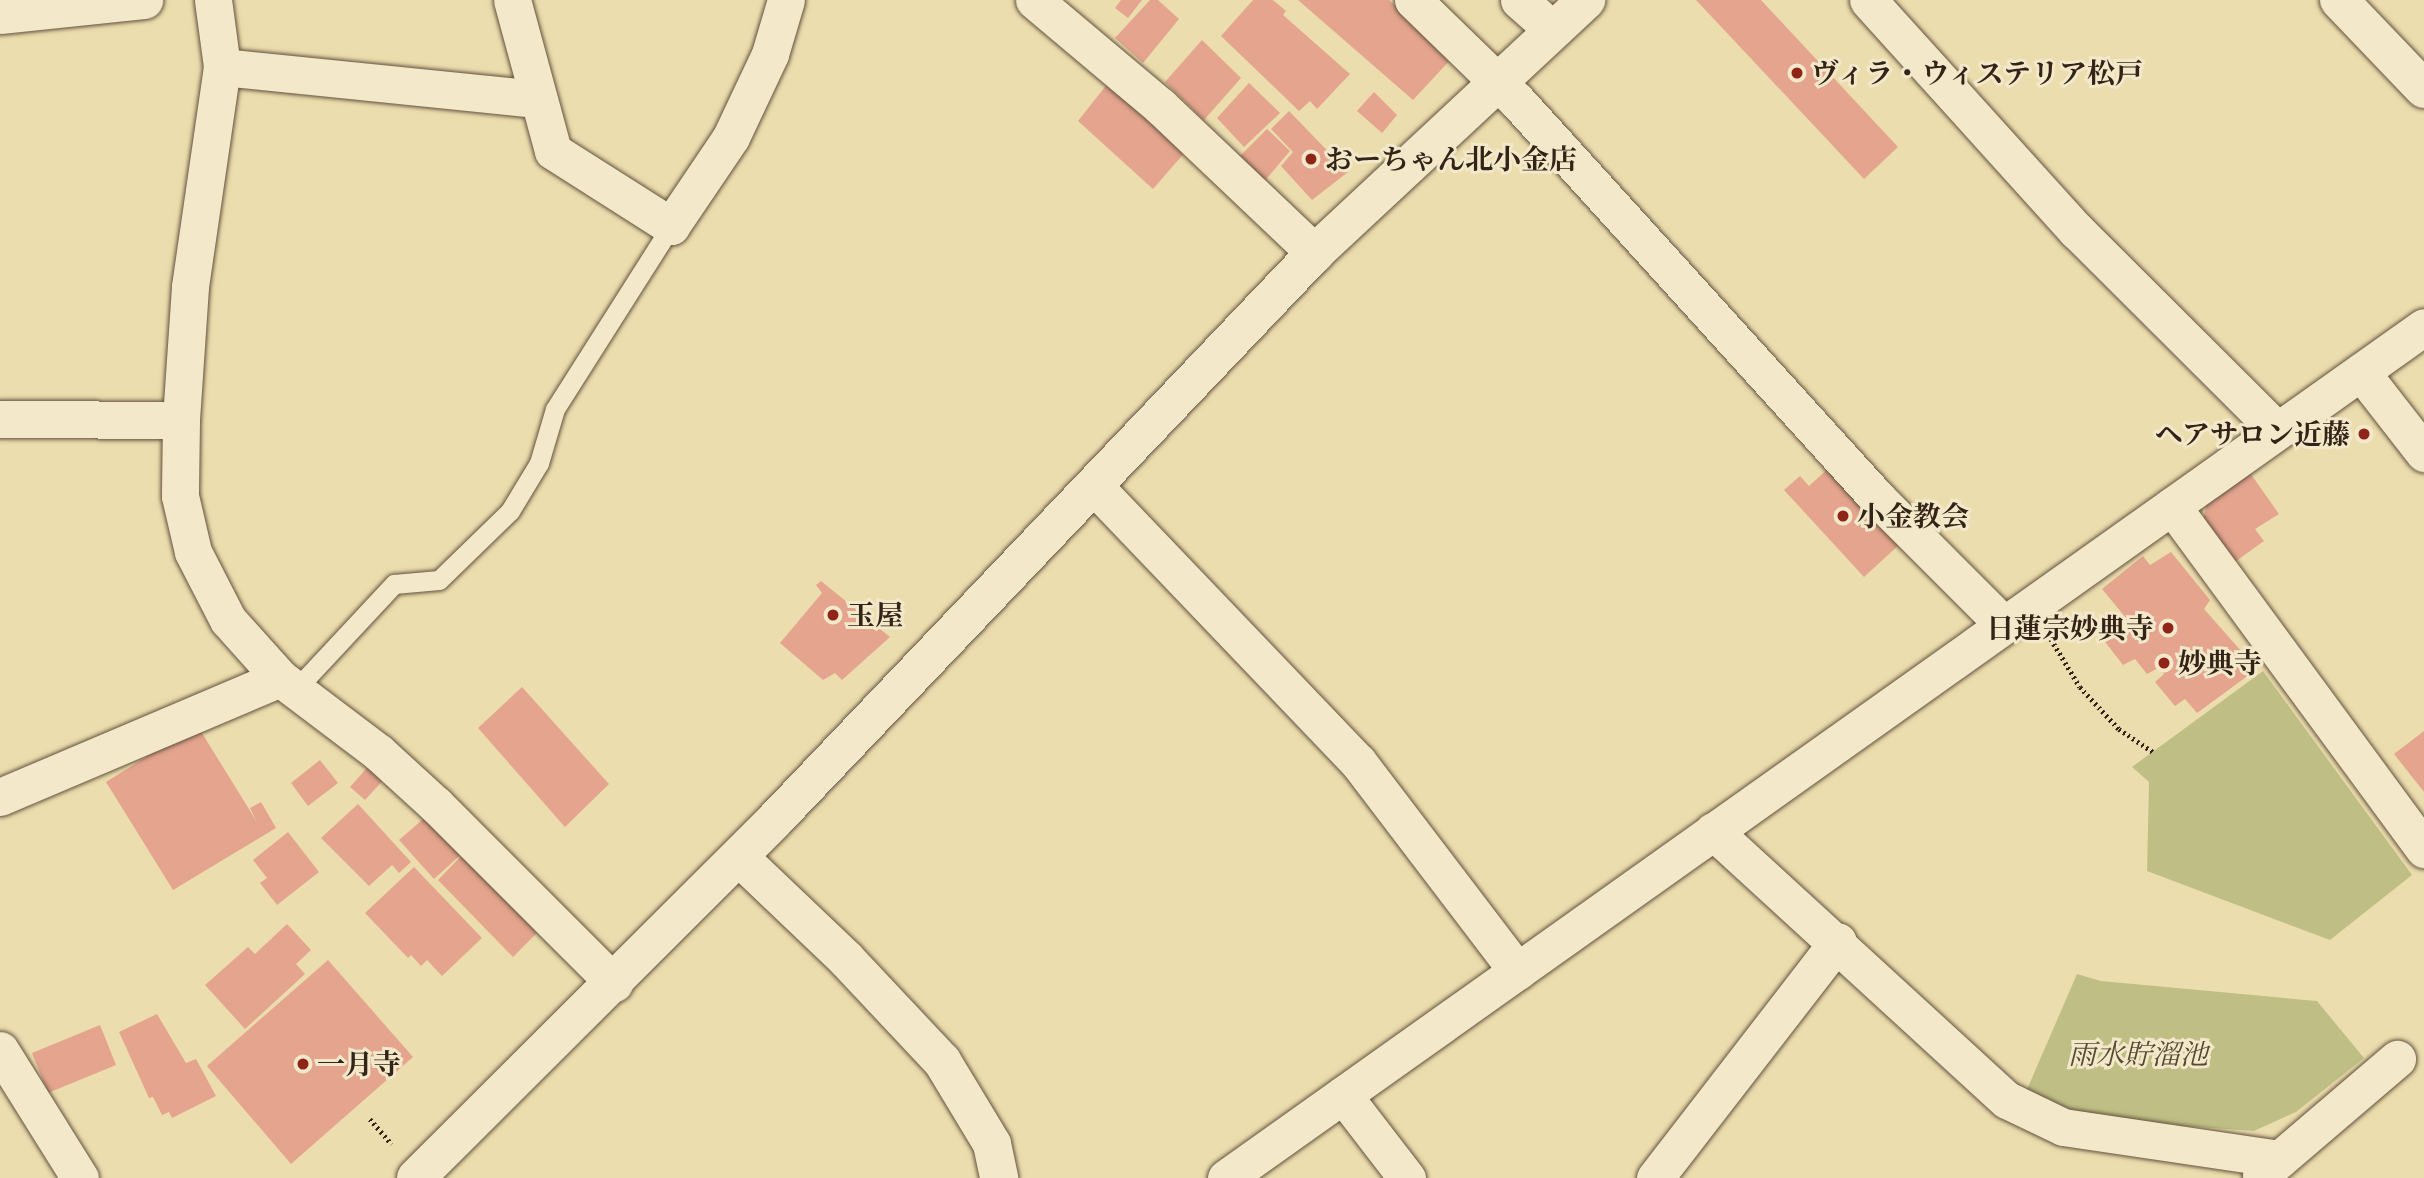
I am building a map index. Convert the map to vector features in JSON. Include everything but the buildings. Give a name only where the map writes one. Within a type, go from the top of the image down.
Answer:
[{"type":"street","points":[[0,15],[144,0]]},
{"type":"street","points":[[213,0],[222,67],[190,287],[181,420],[180,496],[193,552],[228,620],[288,683],[426,796],[614,983]]},
{"type":"street","points":[[512,0],[553,151],[671,226],[731,138],[770,54],[786,0]]},
{"type":"street","points":[[1034,0],[1160,106],[1315,253]]},
{"type":"street","points":[[1413,0],[1497,80],[1878,499],[2016,615]]},
{"type":"street","points":[[1519,0],[1553,30]]},
{"type":"street","points":[[407,1164],[614,983],[739,858],[1315,253],[1497,80],[1586,0]]},
{"type":"street","points":[[1868,0],[2077,231],[2277,430]]},
{"type":"street","points":[[2339,0],[2424,89]]},
{"type":"street","points":[[222,67],[538,99]]},
{"type":"street","points":[[1226,1178],[2424,327]]},
{"type":"street","points":[[2361,372],[2424,453]]},
{"type":"street","points":[[0,419],[181,420]]},
{"type":"street","points":[[1095,486],[1359,762],[1517,971]]},
{"type":"street","points":[[2172,506],[2424,849]]},
{"type":"street","points":[[0,797],[288,683]]},
{"type":"street","points":[[1713,831],[1838,941],[1910,1014],[2007,1100],[2063,1127],[2269,1168],[2397,1059]]},
{"type":"street","points":[[739,858],[935,1052],[992,1144],[999,1178]]},
{"type":"street","points":[[1670,1173],[1838,941]]},
{"type":"street","points":[[0,1051],[80,1178]]},
{"type":"street","points":[[1343,1095],[1407,1178]]},
{"type":"lane","points":[[288,683],[394,584],[439,580],[510,511],[539,463],[555,409],[671,226]]},
{"type":"path","points":[[2016,615],[2119,729],[2153,752]]},
{"type":"path","points":[[370,1119],[407,1164]]},
{"type":"green space","points":[[2263,671],[2412,875],[2330,940],[2147,871],[2149,782],[2132,767]]},
{"type":"green space","name":"雨水貯溜池","points":[[2077,974],[2101,981],[2317,1001],[2364,1058],[2296,1112],[2254,1131],[2101,1120],[2059,1111],[2025,1094]]},
{"type":"place","name":"ヴィラ・ウィステリア松戸","points":[[1797,73]]},
{"type":"place","name":"おーちゃん北小金店","points":[[1311,159]]},
{"type":"place","name":"ヘアサロン近藤","points":[[2364,434]]},
{"type":"place","name":"小金教会","points":[[1843,516]]},
{"type":"place","name":"玉屋","points":[[833,615]]},
{"type":"place","name":"日蓮宗妙典寺","points":[[2168,628]]},
{"type":"place","name":"妙典寺","points":[[2164,663]]},
{"type":"place","name":"一月寺","points":[[303,1064]]}]
